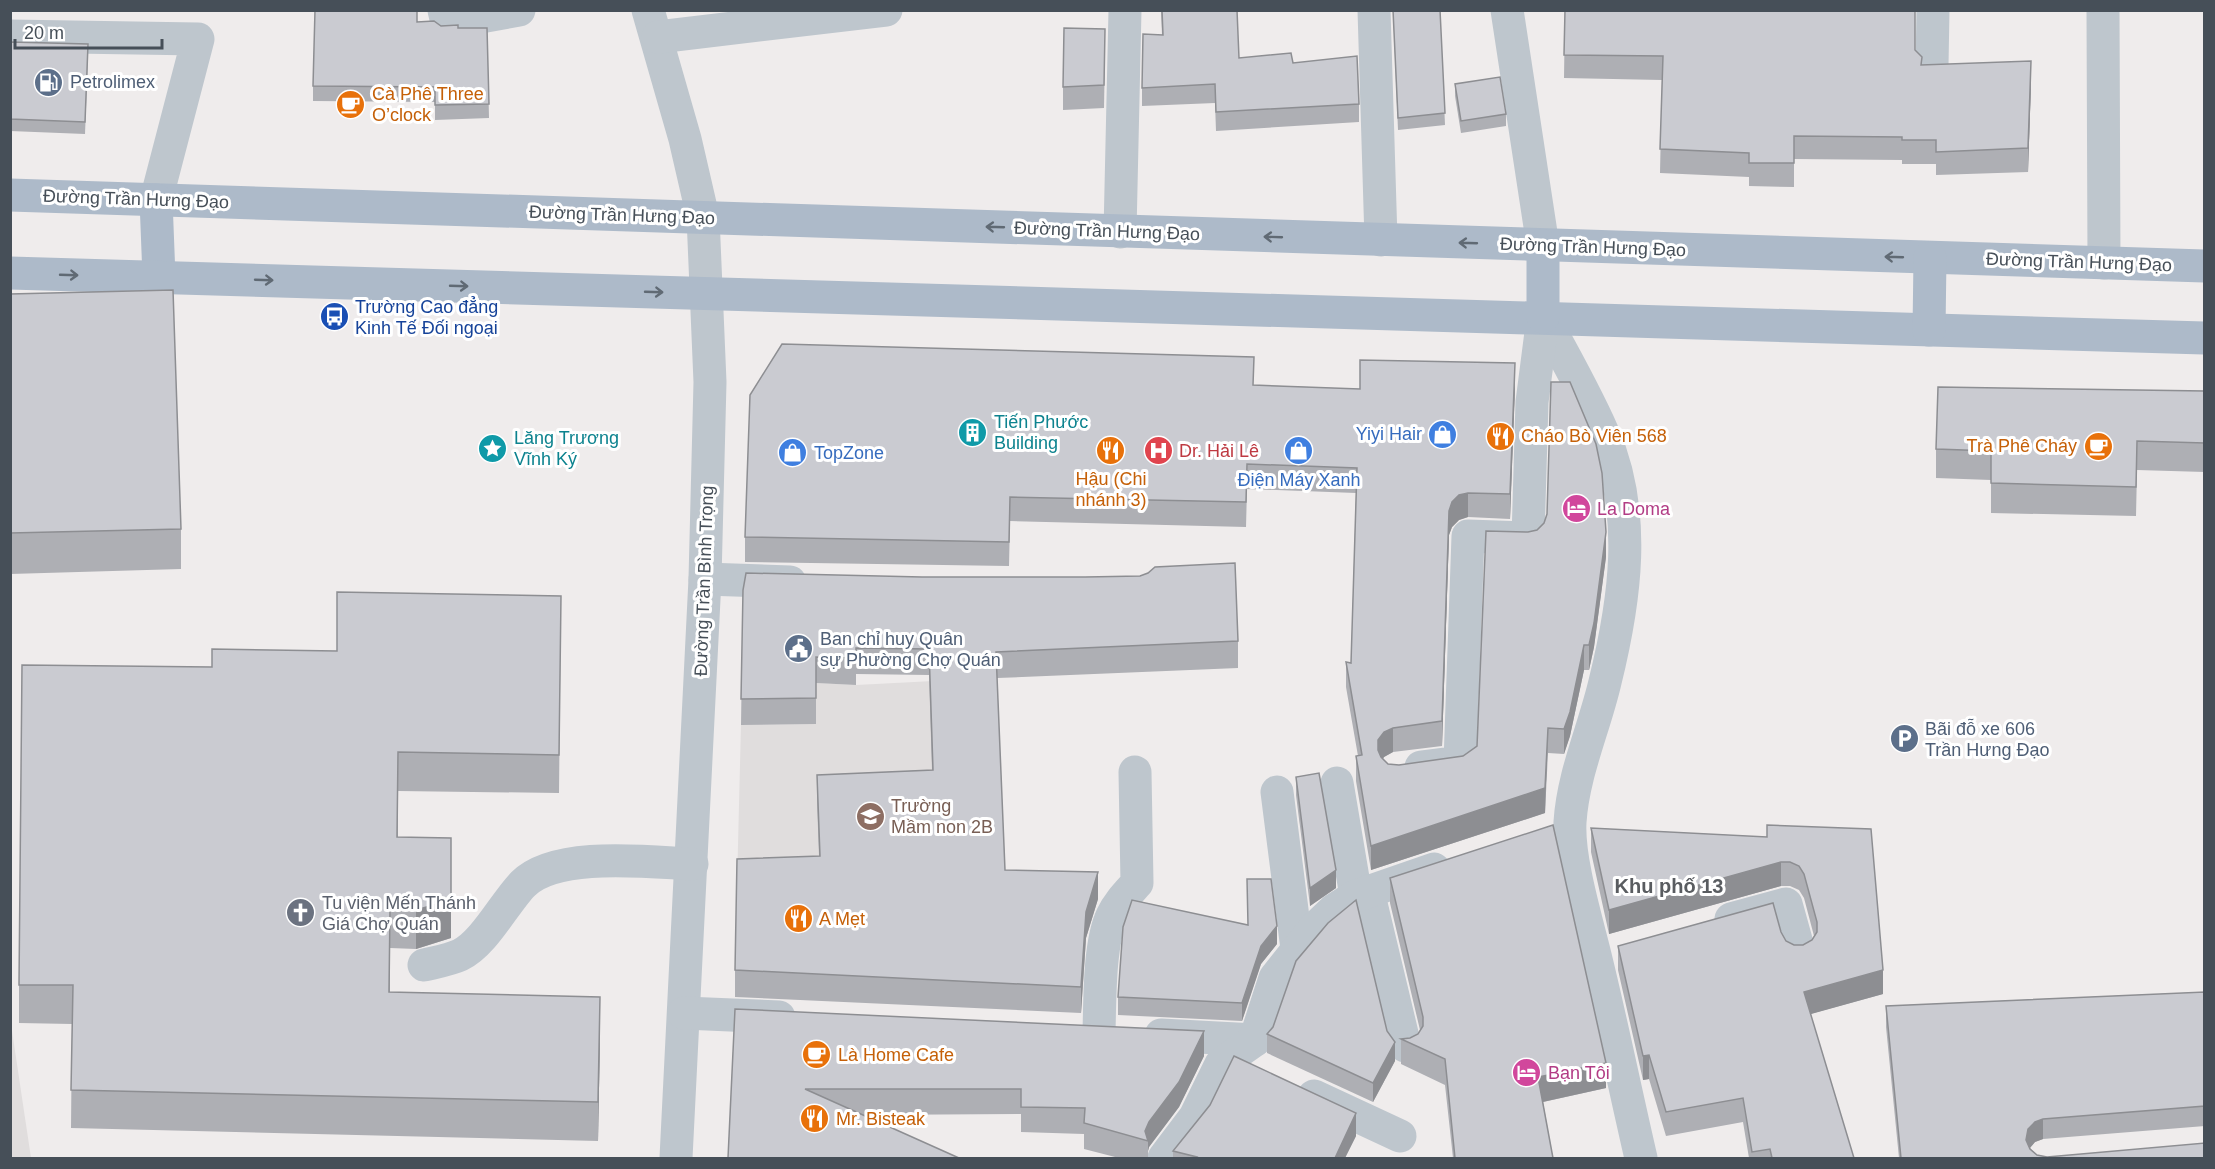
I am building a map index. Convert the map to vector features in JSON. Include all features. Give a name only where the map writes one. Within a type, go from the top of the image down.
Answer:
[{"type":"main road","name":"Đường Trần Hưng Đạo","points":[[10,195],[2205,266]]},
{"type":"main road","points":[[156,200],[159,277]]},
{"type":"main road","points":[[1543,246],[1543,317]]},
{"type":"main road","points":[[1929,330],[1930,258]]},
{"type":"main road","points":[[10,273],[2205,338]]},
{"type":"street","points":[[444,10],[447,22],[519,10]]},
{"type":"street","points":[[653,24],[886,10]]},
{"type":"street","points":[[1120,232],[1125,10]]},
{"type":"street","points":[[1374,10],[1381,240]]},
{"type":"street","points":[[1507,10],[1543,246]]},
{"type":"street","points":[[1932,65],[1933,10]]},
{"type":"street","points":[[2103,10],[2104,263]]},
{"type":"street","name":"Đường Trần Bình Trọng","points":[[653,24],[685,139],[703,217],[710,382],[705,579],[676,1158]]},
{"type":"street","points":[[10,36],[198,39],[156,200]]},
{"type":"street","points":[[1396,771],[1460,762],[1468,536],[1528,538],[1532,402],[1543,317]]},
{"type":"street","points":[[1543,317],[1603,434],[1618,488],[1626,542],[1619,620],[1604,688],[1573,793],[1569,825],[1578,880],[1608,953],[1641,1158]]},
{"type":"street","points":[[705,579],[823,583]]},
{"type":"street","points":[[1119,1032],[1101,987],[1110,918],[1121,899],[1137,883],[1135,772]]},
{"type":"street","points":[[1337,783],[1362,894],[1405,1046]]},
{"type":"street","points":[[1277,792],[1297,949]]},
{"type":"street","points":[[1536,836],[1569,825]]},
{"type":"street","points":[[424,965],[461,955],[493,924],[524,883],[562,864],[616,861],[692,864]]},
{"type":"street","points":[[1164,1158],[1195,1117],[1214,1076],[1242,1048],[1275,978],[1297,949],[1334,910],[1362,894],[1457,861]]},
{"type":"street","points":[[1698,928],[1786,904],[1799,951]]},
{"type":"street","points":[[684,1013],[807,1018]]},
{"type":"street","points":[[1064,1030],[1119,1032],[1242,1048],[1271,1076],[1400,1136]]},
{"type":"shaded area","name":"Trường Mầm non 2B","points":[[972,679],[1004,875],[737,885],[741,725],[816,724],[816,683],[856,685]]},
{"type":"shaded area","points":[[10,881],[11,1024],[31,1158],[11,1158]]},
{"type":"building","points":[[315,10],[417,10],[417,22],[434,21],[441,26],[458,25],[458,28],[487,28],[489,104],[435,105],[435,87],[313,86]]},
{"type":"building","points":[[1162,10],[1237,10],[1239,58],[1291,53],[1293,63],[1357,56],[1359,104],[1216,112],[1215,84],[1142,88],[1143,34],[1163,35]]},
{"type":"building","points":[[1393,10],[1440,10],[1445,113],[1398,118]]},
{"type":"building","points":[[1565,10],[1915,10],[1915,50],[1922,57],[1921,65],[2031,61],[2028,148],[1936,152],[1936,140],[1902,140],[1902,137],[1794,136],[1794,163],[1749,163],[1749,153],[1660,149],[1663,56],[1564,55]]},
{"type":"building","points":[[1064,28],[1105,29],[1104,85],[1063,87]]},
{"type":"building","name":"Petrolimex","points":[[10,42],[88,44],[85,122],[10,119]]},
{"type":"building","points":[[1500,77],[1506,114],[1461,121],[1455,84]]},
{"type":"building","points":[[173,290],[181,529],[10,533],[10,294]]},
{"type":"building","points":[[782,344],[1254,357],[1253,385],[1360,389],[1360,360],[1515,363],[1510,494],[1468,493],[1459,495],[1452,502],[1449,511],[1442,721],[1393,728],[1384,732],[1378,740],[1381,757],[1388,764],[1399,765],[1463,756],[1477,746],[1486,531],[1528,532],[1537,530],[1544,523],[1547,514],[1551,382],[1570,382],[1596,444],[1602,473],[1606,532],[1594,623],[1589,645],[1584,645],[1570,712],[1564,729],[1548,728],[1545,788],[1371,846],[1356,756],[1362,755],[1346,662],[1351,663],[1357,468],[1247,464],[1246,502],[1010,497],[1009,542],[745,537],[750,395]]},
{"type":"building","points":[[1938,387],[2205,391],[2205,443],[2137,441],[2136,487],[1991,483],[1991,451],[1936,449]]},
{"type":"building","points":[[1235,563],[1238,641],[996,652],[1005,870],[1098,872],[1086,912],[1081,987],[735,970],[737,859],[820,856],[817,775],[933,770],[929,649],[856,648],[856,658],[816,657],[816,698],[741,699],[743,590],[746,573],[922,577],[1140,576],[1155,567]]},
{"type":"building","points":[[337,592],[561,596],[559,755],[398,752],[397,837],[451,838],[451,900],[416,910],[390,910],[389,992],[600,997],[598,1102],[71,1090],[73,985],[19,985],[22,665],[212,667],[212,649],[337,651]]},
{"type":"building","points":[[1319,773],[1336,870],[1310,888],[1296,777]]},
{"type":"building","points":[[1553,825],[1606,1063],[1538,1077],[1553,1158],[1455,1158],[1445,1059],[1401,1039],[1418,1034],[1423,1026],[1423,1017],[1390,878]]},
{"type":"building","points":[[1767,825],[1871,829],[1883,970],[1804,992],[1854,1158],[1772,1158],[1770,1149],[1752,1152],[1743,1098],[1666,1112],[1649,1055],[1643,1056],[1618,946],[1773,903],[1781,932],[1786,941],[1794,945],[1803,945],[1812,940],[1817,932],[1817,922],[1804,874],[1799,866],[1790,862],[1781,862],[1609,910],[1591,828],[1767,837]]},
{"type":"building","points":[[1247,879],[1271,879],[1277,926],[1261,946],[1242,1003],[1118,997],[1123,927],[1132,900],[1248,925]]},
{"type":"building","points":[[1356,900],[1387,1031],[1395,1042],[1373,1083],[1267,1034],[1273,1027],[1296,961],[1328,923]]},
{"type":"building","points":[[2205,992],[2205,1106],[2043,1119],[2035,1122],[2028,1129],[2026,1140],[2030,1149],[2037,1155],[2047,1157],[2205,1143],[2205,1158],[1901,1158],[1886,1006]]},
{"type":"building","points":[[735,1009],[1204,1031],[1179,1082],[1149,1122],[1145,1131],[1148,1141],[1084,1123],[1085,1108],[1021,1107],[1021,1089],[805,1089],[959,1158],[728,1158]]},
{"type":"building","points":[[1234,1056],[1356,1113],[1335,1158],[1196,1158],[1173,1151],[1210,1105]]},
{"type":"place","name":"Petrolimex","points":[[49,82]]},
{"type":"place","name":"Cà Phê Three O’clock","points":[[351,104]]},
{"type":"place","name":"Trường Cao đẳng Kinh Tế Đối ngoại","points":[[334,317]]},
{"type":"place","name":"Tiến Phước Building","points":[[973,432]]},
{"type":"place","name":"Yiyi Hair","points":[[1443,434]]},
{"type":"place","name":"Cháo Bò Viên 568","points":[[1500,436]]},
{"type":"place","name":"Trà Phê Cháy","points":[[2098,446]]},
{"type":"place","name":"Lăng Trương Vĩnh Ký","points":[[493,448]]},
{"type":"place","name":"Hậu (Chi nhánh 3)","points":[[1111,450]]},
{"type":"place","name":"Dr. Hải Lê","points":[[1158,451]]},
{"type":"place","name":"Điện Máy Xanh","points":[[1299,451]]},
{"type":"place","name":"TopZone","points":[[793,453]]},
{"type":"place","name":"La Doma","points":[[1576,509]]},
{"type":"place","name":"Ban chỉ huy Quân sự Phường Chợ Quán","points":[[799,649]]},
{"type":"place","name":"Bãi đỗ xe 606 Trần Hưng Đạo","points":[[1904,739]]},
{"type":"place","name":"Trường Mầm non 2B","points":[[870,816]]},
{"type":"place","name":"Tu viện Mến Thánh Giá Chợ Quán","points":[[301,913]]},
{"type":"place","name":"A Mẹt","points":[[798,919]]},
{"type":"place","name":"Là Home Cafe","points":[[817,1055]]},
{"type":"place","name":"Bạn Tôi","points":[[1527,1073]]},
{"type":"place","name":"Mr. Bisteak","points":[[815,1119]]},
{"type":"district","name":"Khu phố 13","points":[[1669,886]]}]
